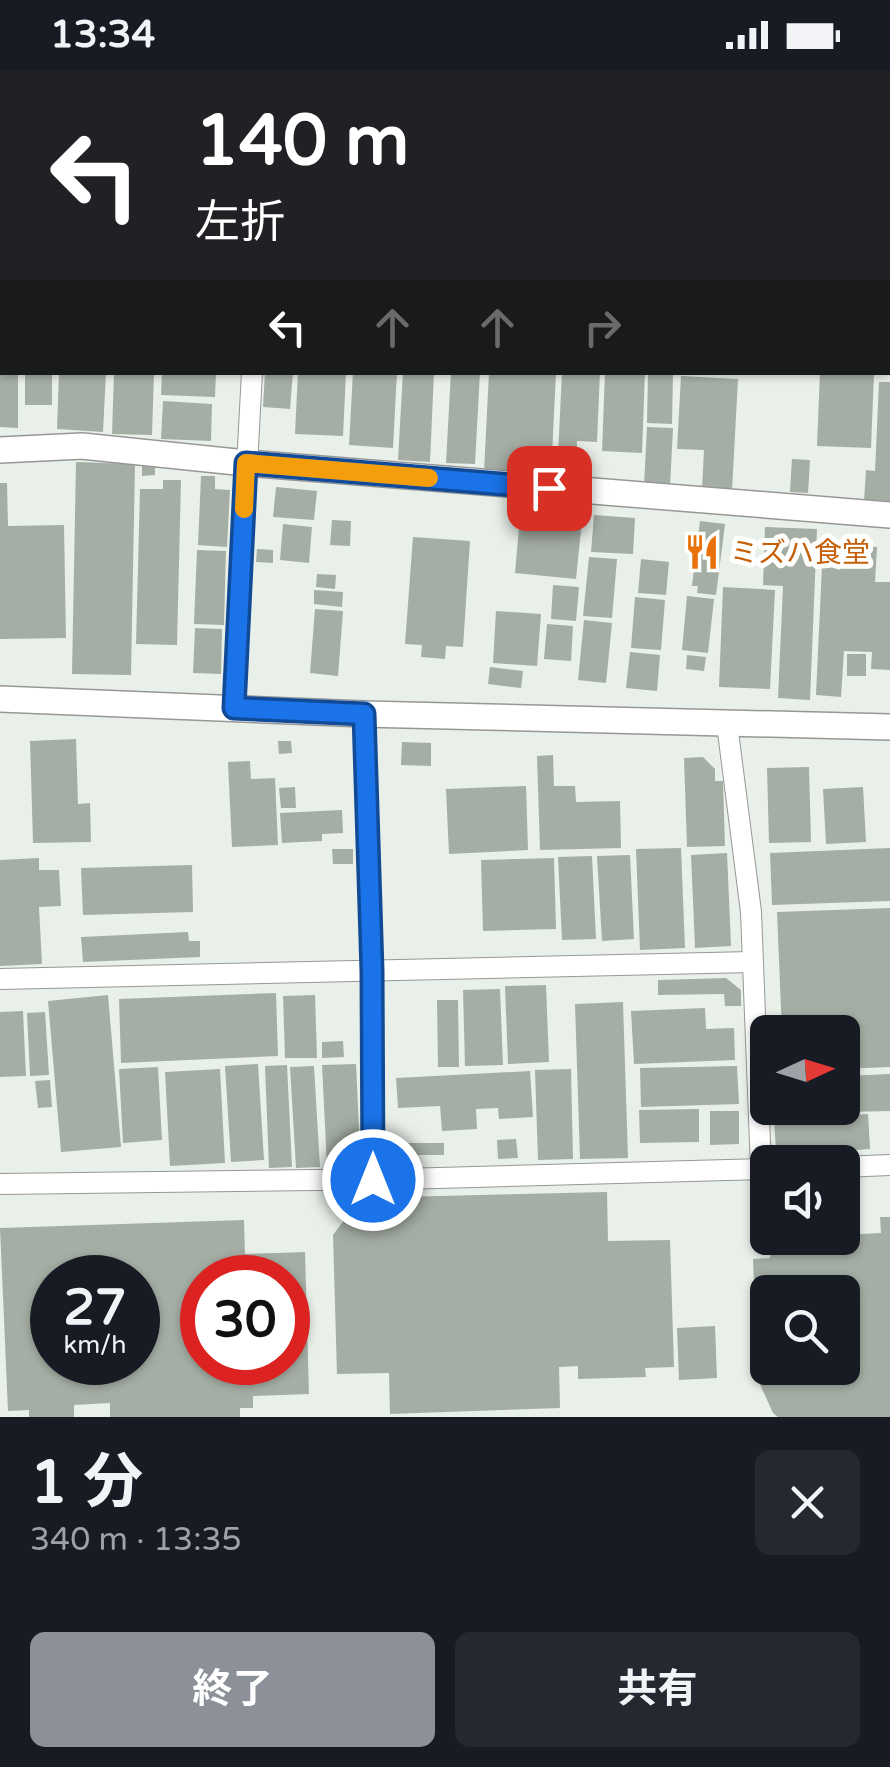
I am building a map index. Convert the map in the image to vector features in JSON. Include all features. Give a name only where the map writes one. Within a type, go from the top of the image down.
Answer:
[{"type":"street","points":[[234,708],[252,375]]},
{"type":"street","points":[[0,450],[82,446],[890,515]]},
{"type":"street","points":[[0,699],[364,714],[890,727]]},
{"type":"street","points":[[364,714],[372,971],[373,1180]]},
{"type":"street","points":[[728,724],[751,912],[763,1145]]},
{"type":"street","points":[[0,979],[752,962]]},
{"type":"street","points":[[860,1166],[890,1165]]},
{"type":"street","points":[[0,1184],[373,1180],[750,1169]]},
{"type":"building","points":[[0,375],[18,375],[18,428],[0,427]]},
{"type":"building","points":[[25,375],[52,375],[52,405],[25,405]]},
{"type":"building","points":[[59,375],[106,375],[103,432],[57,429]]},
{"type":"building","points":[[114,375],[154,375],[152,435],[112,434]]},
{"type":"building","points":[[162,375],[216,375],[215,397],[161,395]]},
{"type":"building","points":[[265,375],[293,375],[290,409],[263,407]]},
{"type":"building","points":[[298,375],[346,375],[343,436],[295,434]]},
{"type":"building","points":[[353,375],[397,375],[393,448],[349,445]]},
{"type":"building","points":[[403,375],[434,375],[430,462],[398,460]]},
{"type":"building","points":[[451,375],[480,375],[475,464],[446,463]]},
{"type":"building","points":[[489,375],[556,375],[551,475],[484,472]]},
{"type":"building","points":[[562,375],[600,375],[597,442],[577,441],[577,457],[558,456]]},
{"type":"building","points":[[605,375],[645,375],[642,453],[602,451]]},
{"type":"building","points":[[648,375],[673,375],[672,424],[647,423]]},
{"type":"building","points":[[820,375],[874,375],[871,448],[817,446]]},
{"type":"building","points":[[681,376],[738,379],[732,491],[702,489],[704,450],[677,449]]},
{"type":"building","points":[[879,382],[890,382],[890,502],[864,501],[866,470],[875,471]]},
{"type":"building","points":[[163,401],[212,404],[211,441],[161,439]]},
{"type":"building","points":[[647,427],[673,428],[670,487],[644,486]]},
{"type":"building","points":[[792,459],[810,460],[808,493],[790,492]]},
{"type":"building","points":[[76,462],[135,464],[131,675],[72,674]]},
{"type":"building","points":[[155,465],[155,475],[142,476],[142,466]]},
{"type":"building","points":[[201,476],[215,476],[215,489],[230,490],[227,547],[198,545]]},
{"type":"building","points":[[163,480],[181,480],[177,645],[136,644],[140,489],[163,489]]},
{"type":"building","points":[[0,483],[7,483],[8,526],[64,525],[66,638],[0,639]]},
{"type":"building","points":[[276,487],[317,491],[314,520],[273,517]]},
{"type":"building","points":[[521,505],[583,511],[576,579],[515,573]]},
{"type":"building","points":[[594,515],[635,518],[633,554],[591,552]]},
{"type":"building","points":[[332,520],[351,521],[350,546],[330,545]]},
{"type":"building","points":[[700,521],[725,524],[716,595],[697,593],[698,586],[692,586]]},
{"type":"building","points":[[283,524],[312,527],[309,563],[280,560]]},
{"type":"building","points":[[765,527],[817,529],[810,700],[778,698],[783,586],[763,585]]},
{"type":"building","points":[[413,537],[470,541],[463,647],[446,646],[445,659],[421,657],[422,645],[405,644]]},
{"type":"building","points":[[823,544],[877,547],[875,582],[890,582],[890,670],[871,669],[872,652],[844,651],[841,697],[816,695]]},
{"type":"building","points":[[257,549],[273,550],[273,563],[256,562]]},
{"type":"building","points":[[197,550],[226,551],[224,625],[194,624]]},
{"type":"building","points":[[589,557],[617,559],[612,618],[583,616]]},
{"type":"building","points":[[641,559],[669,562],[666,595],[638,593]]},
{"type":"building","points":[[317,574],[336,575],[335,589],[316,587]]},
{"type":"building","points":[[553,585],[579,587],[576,621],[551,619]]},
{"type":"building","points":[[723,587],[775,590],[770,689],[719,687]]},
{"type":"building","points":[[314,590],[343,592],[342,607],[314,604]]},
{"type":"building","points":[[687,596],[714,599],[708,653],[682,650]]},
{"type":"building","points":[[635,597],[665,600],[661,650],[631,648]]},
{"type":"building","points":[[315,609],[343,611],[338,676],[310,673]]},
{"type":"building","points":[[496,611],[541,614],[537,666],[493,663]]},
{"type":"building","points":[[584,620],[612,623],[606,683],[578,680]]},
{"type":"building","points":[[547,624],[573,626],[571,661],[544,659]]},
{"type":"building","points":[[195,628],[222,629],[221,674],[193,673]]},
{"type":"building","points":[[630,652],[660,655],[657,691],[626,688]]},
{"type":"building","points":[[847,654],[866,654],[866,676],[847,676]]},
{"type":"building","points":[[687,655],[706,657],[704,671],[686,669]]},
{"type":"building","points":[[490,667],[523,671],[521,688],[488,684]]},
{"type":"building","points":[[76,739],[78,804],[90,803],[91,842],[33,843],[30,741]]},
{"type":"building","points":[[278,741],[291,741],[292,753],[279,754]]},
{"type":"building","points":[[402,742],[431,743],[431,766],[401,765]]},
{"type":"building","points":[[553,755],[554,786],[575,786],[576,802],[620,801],[621,848],[540,850],[537,756]]},
{"type":"building","points":[[703,757],[715,769],[715,781],[723,781],[725,846],[687,847],[684,758]]},
{"type":"building","points":[[250,761],[251,779],[275,778],[278,845],[232,847],[228,762]]},
{"type":"building","points":[[809,767],[811,842],[769,843],[767,768]]},
{"type":"building","points":[[526,786],[528,850],[449,854],[446,789]]},
{"type":"building","points":[[295,787],[296,808],[281,808],[279,788]]},
{"type":"building","points":[[863,787],[866,842],[826,844],[823,789]]},
{"type":"building","points":[[342,810],[343,833],[322,834],[322,841],[282,843],[280,813]]},
{"type":"building","points":[[681,848],[685,948],[640,950],[636,849]]},
{"type":"building","points":[[890,848],[890,901],[772,905],[770,853]]},
{"type":"building","points":[[332,849],[353,849],[353,864],[333,864]]},
{"type":"building","points":[[727,853],[731,946],[695,948],[691,855]]},
{"type":"building","points":[[630,855],[634,939],[602,941],[597,856]]},
{"type":"building","points":[[592,856],[596,939],[562,940],[558,857]]},
{"type":"building","points":[[39,858],[39,870],[59,870],[61,906],[39,907],[42,964],[0,966],[0,860]]},
{"type":"building","points":[[554,858],[556,929],[483,931],[481,860]]},
{"type":"building","points":[[192,865],[193,912],[83,915],[81,868]]},
{"type":"building","points":[[890,908],[890,1067],[860,1068],[860,1015],[781,1015],[777,912]]},
{"type":"building","points":[[188,932],[189,941],[200,941],[200,957],[83,962],[81,937]]},
{"type":"building","points":[[726,978],[741,990],[741,1006],[725,1006],[724,994],[658,995],[658,980]]},
{"type":"building","points":[[546,985],[549,1062],[508,1064],[505,986]]},
{"type":"building","points":[[500,989],[503,1065],[465,1066],[463,990]]},
{"type":"building","points":[[276,993],[278,1056],[121,1063],[119,999]]},
{"type":"building","points":[[108,995],[121,1147],[61,1152],[48,1001]]},
{"type":"building","points":[[315,995],[317,1058],[285,1058],[283,996]]},
{"type":"building","points":[[437,1000],[458,1000],[459,1067],[438,1067]]},
{"type":"building","points":[[623,1002],[628,1158],[580,1159],[575,1004]]},
{"type":"building","points":[[705,1008],[706,1029],[734,1028],[735,1060],[634,1064],[631,1011]]},
{"type":"building","points":[[23,1011],[26,1076],[0,1077],[0,1012]]},
{"type":"building","points":[[45,1012],[49,1075],[30,1076],[27,1013]]},
{"type":"building","points":[[343,1041],[344,1057],[322,1058],[322,1042]]},
{"type":"building","points":[[258,1064],[264,1160],[231,1162],[225,1066]]},
{"type":"building","points":[[356,1064],[360,1150],[353,1165],[327,1166],[322,1065]]},
{"type":"building","points":[[287,1065],[292,1167],[269,1168],[265,1066]]},
{"type":"building","points":[[314,1066],[320,1167],[296,1168],[290,1067]]},
{"type":"building","points":[[737,1066],[739,1104],[641,1107],[640,1068]]},
{"type":"building","points":[[158,1067],[162,1140],[123,1143],[119,1069]]},
{"type":"building","points":[[220,1069],[225,1163],[170,1166],[165,1072]]},
{"type":"building","points":[[571,1069],[573,1159],[538,1160],[535,1070]]},
{"type":"building","points":[[530,1071],[533,1117],[499,1119],[498,1108],[476,1109],[477,1129],[442,1131],[440,1106],[398,1108],[396,1078]]},
{"type":"building","points":[[890,1074],[890,1111],[860,1112],[860,1075]]},
{"type":"building","points":[[50,1080],[52,1107],[38,1108],[35,1081]]},
{"type":"building","points":[[699,1109],[699,1142],[640,1143],[639,1110]]},
{"type":"building","points":[[710,1111],[739,1111],[739,1144],[710,1145]]},
{"type":"building","points":[[868,1114],[870,1149],[860,1150],[860,1145],[776,1145],[774,1125],[860,1125],[860,1115]]},
{"type":"building","points":[[516,1139],[518,1158],[498,1159],[497,1140]]},
{"type":"building","points":[[408,1143],[444,1143],[444,1155],[408,1155]]},
{"type":"building","points":[[607,1192],[608,1241],[670,1240],[674,1367],[645,1368],[646,1377],[578,1379],[578,1366],[559,1367],[560,1408],[390,1414],[389,1373],[337,1374],[333,1235],[345,1219],[399,1218],[398,1197]]},
{"type":"building","points":[[880,1217],[890,1217],[890,1417],[778,1417],[760,1385],[860,1385],[860,1275],[754,1275],[753,1259],[770,1255],[860,1255],[860,1234],[881,1233]]},
{"type":"building","points":[[244,1220],[245,1254],[305,1252],[305,1255],[180,1255],[180,1385],[309,1385],[309,1394],[253,1396],[253,1408],[240,1408],[240,1417],[110,1417],[110,1403],[74,1405],[74,1417],[29,1417],[29,1410],[8,1411],[0,1228]]},
{"type":"building","points":[[715,1326],[717,1378],[679,1380],[677,1328]]},
{"type":"slow traffic","points":[[244,509],[246,463],[429,478]]},
{"type":"place","name":"ミズハ食堂","points":[[702,552]]},
{"type":"route","points":[[373,1180],[372,971],[364,714],[234,708],[246,463],[549,488]]}]
